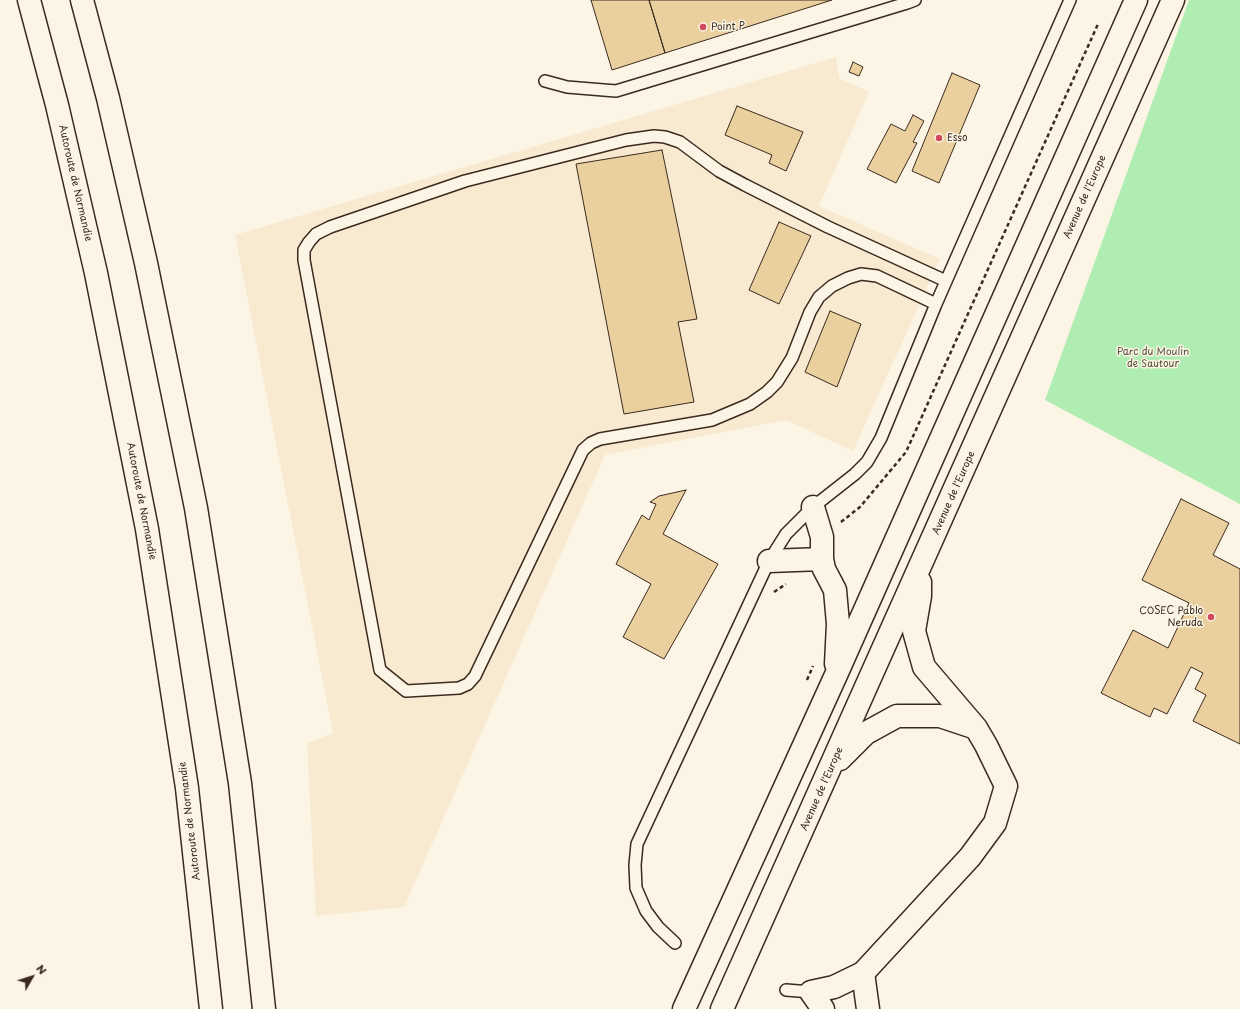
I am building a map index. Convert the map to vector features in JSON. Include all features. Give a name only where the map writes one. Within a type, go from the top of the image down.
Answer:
[{"type":"main road","name":"Autoroute de Normandie","points":[[29,0],[57,105],[96,273],[147,529],[187,788],[211,1009]]},
{"type":"main road","points":[[82,0],[108,98],[146,263],[196,508],[240,783],[264,1009]]},
{"type":"main road","points":[[684,1009],[836,675],[1136,0]]},
{"type":"main road","name":"Avenue de l'Europe","points":[[722,1009],[831,769],[1173,0]]},
{"type":"main road","points":[[813,507],[822,537],[815,559]]},
{"type":"main road","points":[[815,559],[824,569],[835,590],[838,624],[836,675]]},
{"type":"main road","points":[[769,561],[815,559]]},
{"type":"main road","points":[[817,1001],[834,987],[863,973],[970,856],[995,823],[1006,786],[976,728],[924,667],[914,631],[920,596],[921,567]]},
{"type":"main road","points":[[831,769],[866,733],[897,716],[940,716],[976,728]]},
{"type":"main road","points":[[863,973],[868,1009]]},
{"type":"lane","points":[[545,81],[567,87],[616,91],[914,0]]},
{"type":"lane","points":[[675,943],[658,927],[646,911],[636,888],[635,865],[637,844],[769,561],[786,534],[813,507],[855,474],[867,462],[881,438],[936,304],[1070,0]]},
{"type":"lane","points":[[936,304],[877,276],[861,274],[848,278],[832,286],[819,297],[810,312],[792,358],[777,382],[767,392],[750,404],[712,420],[600,439],[591,443],[583,450],[475,676],[468,684],[459,688],[406,691],[380,670],[304,260],[304,250],[316,234],[330,227],[465,181],[626,140],[654,136],[665,137],[680,142],[719,171],[745,185],[828,227],[946,281]]},
{"type":"lane","points":[[786,990],[817,1001]]},
{"type":"path","points":[[822,537],[860,507],[906,452],[1100,21]]},
{"type":"path","points":[[745,610],[802,574],[815,559]]},
{"type":"shaded area","points":[[836,57],[839,78],[869,92],[819,206],[940,259],[853,451],[786,420],[605,455],[404,907],[316,916],[307,743],[333,733],[235,235]]},
{"type":"green space","name":"Parc du Moulin de Sautour","points":[[1189,0],[1240,0],[1240,504],[1045,400]]},
{"type":"building","points":[[591,0],[649,0],[665,53],[612,70]]},
{"type":"building","name":"Point P","points":[[649,0],[832,0],[665,53]]},
{"type":"building","points":[[853,62],[863,67],[859,76],[849,72]]},
{"type":"building","points":[[952,73],[980,85],[939,183],[912,171]]},
{"type":"building","points":[[737,106],[803,132],[786,171],[769,163],[772,155],[725,135]]},
{"type":"building","points":[[913,115],[924,121],[913,142],[917,143],[896,183],[867,169],[891,124],[905,131]]},
{"type":"building","points":[[662,150],[697,319],[678,322],[694,402],[624,414],[576,164]]},
{"type":"building","points":[[779,222],[811,236],[779,304],[749,290]]},
{"type":"building","points":[[830,311],[861,324],[837,387],[805,372]]},
{"type":"building","points":[[686,490],[663,534],[718,564],[664,659],[623,637],[651,584],[616,564],[642,515],[649,520],[656,504],[650,502],[659,496]]},
{"type":"building","name":"COSEC Pablo Neruda","points":[[1181,499],[1229,523],[1213,555],[1240,569],[1240,744],[1193,721],[1206,695],[1195,689],[1203,673],[1191,667],[1167,714],[1154,708],[1150,717],[1101,693],[1133,630],[1168,648],[1189,603],[1142,580]]},
{"type":"place","name":"Point P","points":[[703,27]]},
{"type":"place","name":"Esso","points":[[939,138]]},
{"type":"place","name":"COSEC Pablo Neruda","points":[[1211,617]]}]
